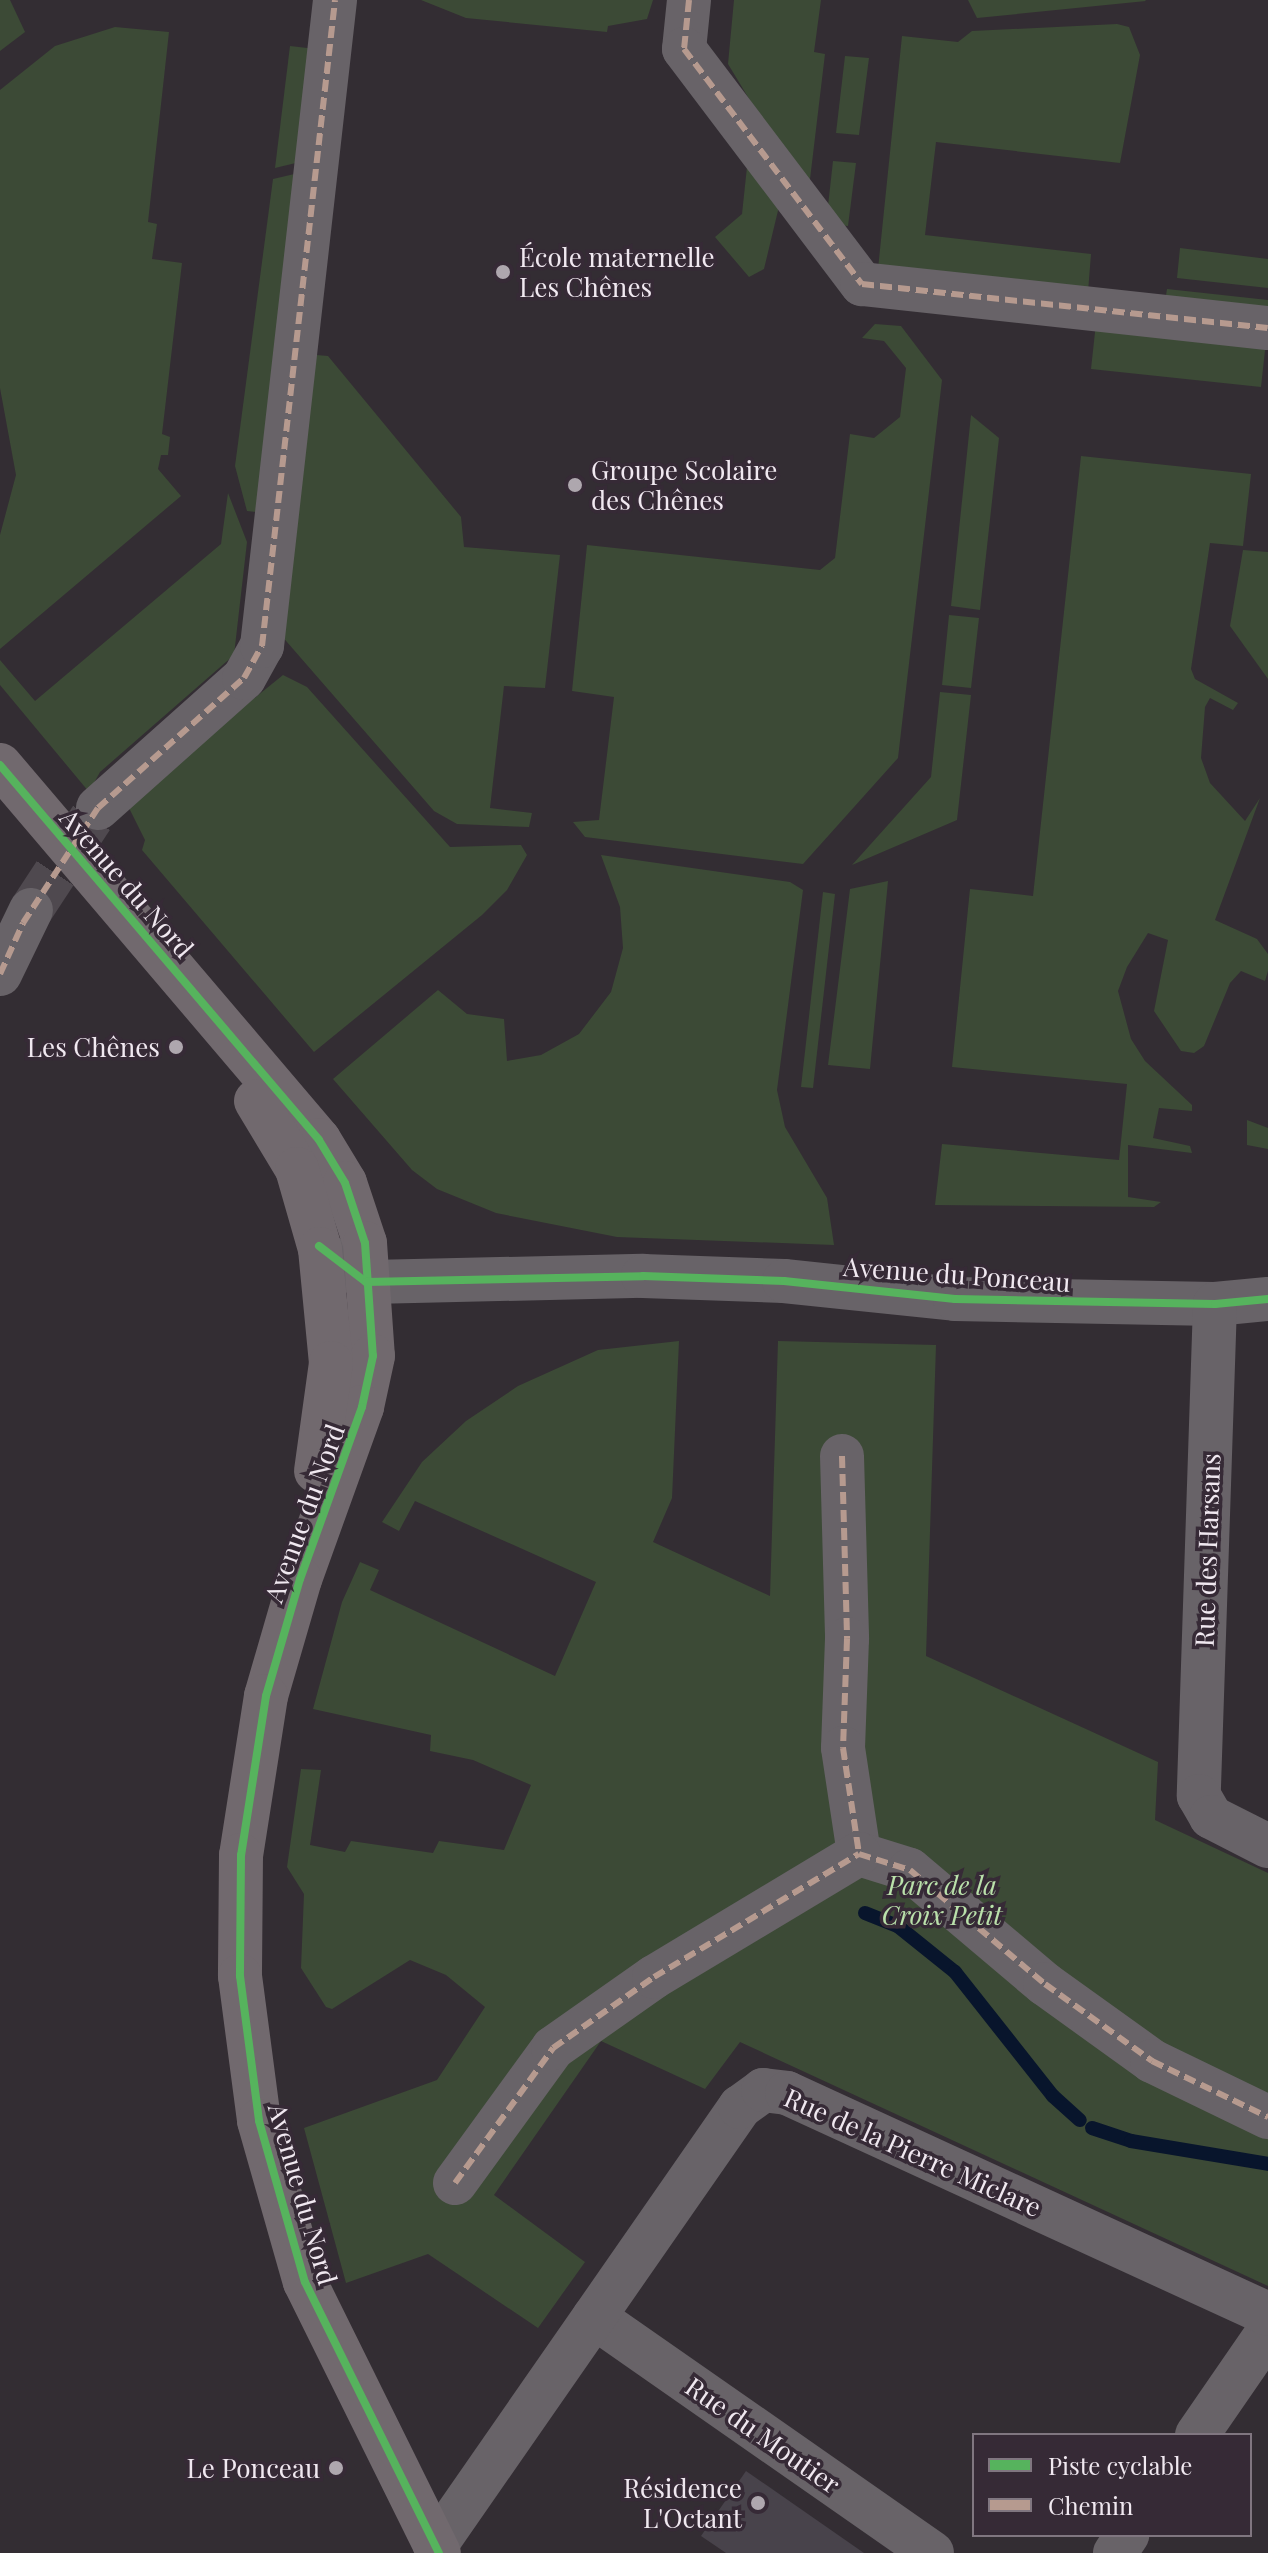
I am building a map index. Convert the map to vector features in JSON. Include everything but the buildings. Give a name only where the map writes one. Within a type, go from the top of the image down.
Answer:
[{"type":"street","points":[[98,808],[244,678],[262,646],[335,0]]},
{"type":"street","points":[[689,0],[684,49],[862,284],[1268,328]]},
{"type":"street","name":"Avenue du Nord","points":[[0,765],[319,1140],[355,1208],[371,1282],[375,1337],[362,1407],[292,1603],[258,1736],[241,1855],[240,1976],[262,2138],[305,2282],[429,2551]]},
{"type":"street","name":"Avenue du Nord","points":[[0,801],[266,1115],[297,1169],[319,1246],[330,1338],[329,1405],[312,1482],[259,1631],[240,1721],[221,1851],[219,1988],[233,2094],[272,2256],[337,2408],[429,2551]]},
{"type":"street","points":[[0,974],[31,910]]},
{"type":"street","points":[[319,1246],[371,1282]]},
{"type":"street","name":"Avenue du Ponceau","points":[[371,1282],[643,1276],[784,1281],[955,1299],[1215,1304],[1268,1299]]},
{"type":"street","name":"Rue des Harsans","points":[[1215,1304],[1199,1796],[1211,1817],[1268,1846]]},
{"type":"street","points":[[842,1456],[847,1639],[843,1748],[859,1854]]},
{"type":"street","points":[[455,2183],[553,2048],[654,1977],[859,1854],[910,1870],[1045,1984],[1152,2061],[1268,2117]]},
{"type":"street","name":"Rue de la Pierre Miclare","points":[[429,2551],[740,2107],[774,2089],[1268,2314]]},
{"type":"street","name":"Rue du Moutier","points":[[594,2317],[932,2553]]},
{"type":"street","points":[[1198,2433],[1268,2332]]},
{"type":"green space","points":[[0,0],[10,0],[25,32],[0,51]]},
{"type":"green space","points":[[421,0],[653,0],[647,19],[608,26],[607,32],[466,18]]},
{"type":"green space","points":[[734,0],[821,0],[814,52],[825,54],[808,196],[728,64]]},
{"type":"green space","points":[[968,0],[1145,0],[1146,1],[977,18]]},
{"type":"green space","points":[[1117,24],[1129,27],[1140,55],[1120,163],[936,142],[925,235],[1091,254],[1088,292],[878,269],[902,36],[958,42],[972,31]]},
{"type":"green space","points":[[115,27],[169,32],[148,222],[157,224],[152,259],[182,263],[162,434],[170,437],[168,455],[161,455],[158,469],[181,496],[0,649],[0,535],[16,475],[0,388],[0,90],[55,46]]},
{"type":"green space","points":[[290,46],[316,49],[304,161],[275,168]]},
{"type":"green space","points":[[845,56],[869,58],[859,135],[836,133]]},
{"type":"green space","points":[[726,140],[744,142],[782,194],[764,269],[749,277],[715,237],[742,214],[747,167]]},
{"type":"green space","points":[[833,161],[856,163],[848,226],[826,224]]},
{"type":"green space","points":[[303,172],[265,513],[247,511],[235,466],[273,179]]},
{"type":"green space","points":[[1180,248],[1268,259],[1268,288],[1177,278]]},
{"type":"green space","points":[[1167,289],[1268,300],[1268,314],[1165,302]]},
{"type":"green space","points":[[1096,323],[1266,341],[1261,387],[1091,369]]},
{"type":"green space","points":[[875,324],[901,326],[942,380],[898,758],[803,864],[585,837],[573,822],[599,820],[614,697],[572,691],[587,545],[820,570],[835,558],[850,434],[874,438],[900,417],[906,368],[884,341],[862,338]]},
{"type":"green space","points":[[305,354],[328,356],[461,517],[464,547],[560,555],[545,688],[504,686],[490,808],[532,813],[529,827],[457,824],[434,811],[280,634]]},
{"type":"green space","points":[[971,415],[999,438],[980,610],[951,606]]},
{"type":"green space","points":[[1081,456],[1251,474],[1243,546],[1210,543],[1191,669],[1195,679],[1238,703],[1233,710],[1210,698],[1205,707],[1201,758],[1210,783],[1245,821],[1260,798],[1215,920],[1257,939],[1268,954],[1268,971],[1265,981],[1241,971],[1230,983],[1204,1046],[1194,1053],[1181,1051],[1154,1011],[1168,940],[1148,933],[1127,967],[1118,991],[1131,1039],[1145,1061],[1192,1105],[1192,1111],[1159,1108],[1153,1138],[1190,1146],[1192,1153],[1128,1145],[1128,1197],[1161,1202],[1154,1207],[935,1205],[942,1144],[1119,1160],[1127,1084],[952,1067],[970,889],[1033,896]]},
{"type":"green space","points":[[228,493],[247,542],[234,655],[100,772],[89,792],[0,685],[0,660],[35,701],[221,544]]},
{"type":"green space","points":[[1243,550],[1268,552],[1268,679],[1230,626]]},
{"type":"green space","points":[[949,615],[979,618],[971,688],[942,685]]},
{"type":"green space","points":[[283,675],[307,687],[450,847],[521,845],[527,855],[507,890],[482,915],[314,1052],[142,850],[145,840],[126,802]]},
{"type":"green space","points":[[940,692],[971,695],[957,820],[852,865],[931,777]]},
{"type":"green space","points":[[601,855],[790,882],[803,890],[777,1090],[785,1127],[827,1198],[834,1245],[617,1237],[496,1213],[437,1189],[412,1170],[333,1079],[438,990],[467,1014],[504,1019],[507,1061],[541,1055],[579,1034],[611,992],[623,948],[620,907]]},
{"type":"green space","points":[[888,881],[870,1069],[828,1065],[850,889]]},
{"type":"green space","points":[[823,892],[835,894],[813,1088],[801,1087]]},
{"type":"green space","points":[[1247,1120],[1268,1128],[1268,1149],[1247,1145]]},
{"type":"green space","name":"Parc de la Croix Petit","points":[[679,1341],[672,1498],[653,1542],[770,1596],[778,1341],[936,1345],[926,1656],[1158,1762],[1155,1820],[1268,1873],[1268,2286],[740,2042],[705,2089],[601,2041],[494,2195],[585,2262],[538,2328],[428,2254],[346,2283],[304,2128],[437,2080],[485,2007],[446,1975],[410,1960],[332,2009],[326,2007],[301,1968],[304,1894],[287,1867],[301,1769],[321,1770],[310,1845],[345,1852],[351,1841],[433,1853],[439,1841],[504,1850],[531,1785],[473,1760],[430,1751],[431,1735],[313,1709],[342,1602],[360,1562],[379,1570],[370,1590],[555,1676],[596,1582],[415,1501],[399,1531],[382,1522],[422,1462],[466,1421],[518,1386],[598,1350]]},
{"type":"waterway","points":[[865,1913],[899,1927],[955,1972],[1053,2096],[1080,2120]]},
{"type":"waterway","points":[[1092,2128],[1131,2141],[1268,2164]]},
{"type":"tunnel","points":[[31,910],[98,808]]},
{"type":"marked path","points":[[0,974],[23,923],[98,808],[244,678],[262,646],[335,0]]},
{"type":"marked path","points":[[689,0],[684,49],[862,284],[1268,328]]},
{"type":"marked path","points":[[842,1456],[847,1639],[843,1748],[859,1854],[910,1870],[1045,1984],[1152,2061],[1268,2117]]},
{"type":"marked path","points":[[455,2183],[553,2048],[654,1977],[859,1854]]},
{"type":"cycle path","points":[[0,765],[319,1140],[345,1183],[365,1243],[373,1356],[362,1407],[300,1579],[266,1696],[241,1855],[240,1976],[259,2121],[305,2282],[439,2553]]},
{"type":"cycle path","points":[[319,1246],[366,1282],[643,1276],[784,1281],[955,1299],[1215,1304],[1268,1299]]},
{"type":"place","name":"École maternelle Les Chênes","points":[[503,272]]},
{"type":"place","name":"Groupe Scolaire des Chênes","points":[[575,485]]},
{"type":"place","name":"Les Chênes","points":[[176,1047]]},
{"type":"place","name":"Le Ponceau","points":[[336,2468]]},
{"type":"place","name":"Résidence L'Octant","points":[[758,2503]]}]
